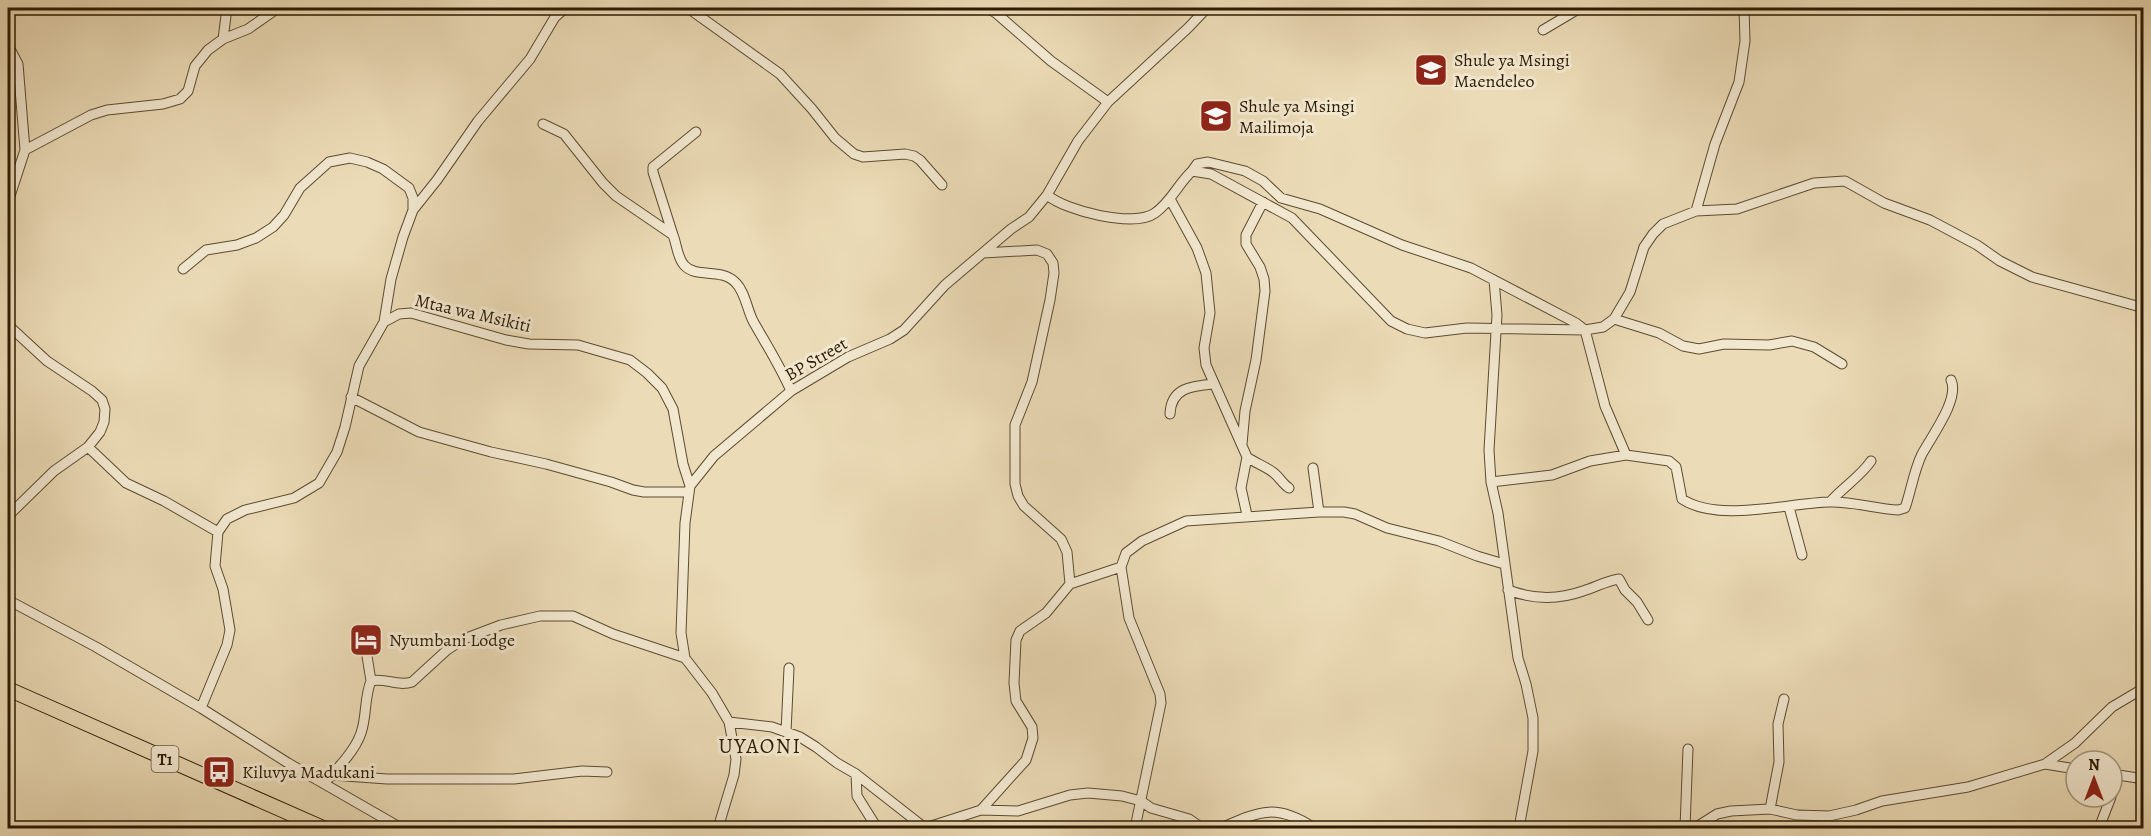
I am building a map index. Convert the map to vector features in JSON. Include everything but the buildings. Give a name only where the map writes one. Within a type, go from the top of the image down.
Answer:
[{"type":"highway","name":"T1","points":[[8,689],[323,828]]},
{"type":"street","points":[[223,39],[227,8]]},
{"type":"street","points":[[25,150],[91,115],[107,110],[163,104],[180,99],[188,91],[195,66],[208,50],[223,39],[248,29],[278,8]]},
{"type":"street","points":[[201,708],[227,645],[230,630],[223,589],[215,566],[218,532],[227,519],[245,510],[294,498],[319,483],[337,452],[359,366],[384,322],[391,279],[413,210],[478,121],[530,59],[555,17],[563,10],[572,8]]},
{"type":"street","points":[[688,8],[780,74],[835,138],[854,154],[863,157],[905,154],[914,156],[942,185]]},
{"type":"street","points":[[987,8],[996,13],[1052,61],[1108,102]]},
{"type":"street","name":"BP Street","points":[[690,489],[714,456],[791,391],[848,357],[890,339],[904,330],[945,285],[1011,229],[1029,217],[1047,195],[1078,141],[1108,102],[1207,8]]},
{"type":"street","points":[[1543,30],[1580,8]]},
{"type":"street","points":[[1696,211],[1714,144],[1738,82],[1745,40],[1744,8]]},
{"type":"street","points":[[8,45],[18,64],[25,150],[8,202]]},
{"type":"street","points":[[8,82],[18,64]]},
{"type":"street","points":[[543,124],[564,134],[616,196],[673,235]]},
{"type":"street","points":[[696,132],[653,167],[677,244],[678,255],[691,271],[719,273],[738,285],[753,320],[777,360],[791,391]]},
{"type":"street","points":[[183,269],[206,250],[237,245],[256,238],[273,227],[300,188],[329,162],[350,158],[383,169],[409,188],[413,198],[413,210]]},
{"type":"street","points":[[1047,195],[1053,200],[1086,213],[1125,219],[1145,217],[1154,214],[1170,200],[1180,182],[1197,164],[1208,162],[1245,171],[1263,181],[1281,198],[1320,209],[1402,246],[1471,268],[1576,323],[1585,330],[1605,406],[1626,455]]},
{"type":"street","points":[[1192,171],[1210,174],[1237,186],[1292,218],[1392,321],[1407,329],[1425,333],[1467,328],[1585,330],[1603,327],[1614,319],[1630,292],[1644,247],[1663,224],[1696,211],[1737,209],[1814,183],[1845,181],[1884,203],[1930,220],[1977,244],[2000,261],[2032,277],[2144,308]]},
{"type":"street","points":[[1170,200],[1197,248],[1206,273],[1210,313],[1204,348],[1206,365],[1213,384],[1247,457],[1274,473],[1289,488]]},
{"type":"street","points":[[1242,444],[1245,411],[1256,360],[1265,291],[1260,267],[1246,244],[1246,235],[1263,202]]},
{"type":"street","points":[[983,254],[1037,250],[1047,254],[1053,263],[1054,273],[1050,300],[1032,381],[1015,425],[1015,484],[1024,506],[1061,539],[1067,552],[1070,584]]},
{"type":"street","points":[[1494,280],[1497,328],[1489,450],[1491,482],[1498,513],[1518,658],[1533,718],[1533,751],[1519,828]]},
{"type":"street","name":"Mtaa wa Msikiti","points":[[384,322],[399,314],[411,313],[506,340],[529,344],[578,345],[630,360],[662,388],[673,409],[682,464],[690,489]]},
{"type":"street","points":[[1614,319],[1659,333],[1683,346],[1699,348],[1724,344],[1769,345],[1791,341],[1814,347],[1842,364]]},
{"type":"street","points":[[8,325],[47,361],[92,391],[102,400],[105,409],[100,432],[88,447],[54,471],[8,516]]},
{"type":"street","points":[[1491,482],[1552,475],[1590,461],[1626,455],[1669,461],[1676,467],[1683,500],[1692,506],[1744,510],[1830,502],[1898,510],[1905,508],[1922,455],[1944,416],[1952,391],[1951,380]]},
{"type":"street","points":[[1170,414],[1170,405],[1178,393],[1195,386],[1213,384]]},
{"type":"street","points":[[351,397],[419,432],[491,452],[567,470],[633,490],[690,489],[685,524],[681,633],[685,658],[712,693],[729,722],[736,759],[718,828]]},
{"type":"street","points":[[88,447],[126,483],[164,501],[218,532]]},
{"type":"street","points":[[1247,457],[1241,488],[1247,515]]},
{"type":"street","points":[[1830,502],[1842,488],[1863,472],[1871,460]]},
{"type":"street","points":[[1313,468],[1319,512]]},
{"type":"street","points":[[1789,507],[1802,555]]},
{"type":"street","points":[[1135,828],[1161,703],[1160,694],[1129,618],[1121,567],[1126,554],[1142,541],[1186,521],[1227,519],[1247,515],[1319,512],[1354,514],[1387,528],[1439,541],[1504,564]]},
{"type":"street","points":[[981,810],[1026,760],[1031,750],[1032,727],[1016,701],[1014,683],[1016,640],[1020,631],[1046,612],[1070,584],[1121,567]]},
{"type":"street","points":[[1508,590],[1524,596],[1556,597],[1582,592],[1608,580],[1619,579],[1648,620]]},
{"type":"street","points":[[8,600],[96,647],[401,828]]},
{"type":"street","points":[[372,681],[378,679],[405,685],[412,682],[447,650],[464,639],[501,625],[540,616],[573,616],[614,634],[685,658]]},
{"type":"street","points":[[324,783],[355,745],[361,732],[368,690],[372,681],[363,631]]},
{"type":"street","points":[[786,732],[789,668]]},
{"type":"street","points":[[1695,828],[1717,814],[1731,811],[1770,809],[1797,815],[1829,816],[1882,801],[1968,787],[2045,764],[2075,743],[2112,707],[2144,688]]},
{"type":"street","points":[[1770,809],[1779,762],[1778,724],[1784,699]]},
{"type":"street","points":[[729,722],[772,727],[816,747],[856,774],[925,828],[981,810],[1018,811],[1070,795],[1088,793],[1122,796],[1141,801],[1151,808],[1189,824],[1212,828]]},
{"type":"street","points":[[1685,828],[1688,749]]},
{"type":"street","points":[[2045,764],[2064,767]]},
{"type":"street","points":[[332,775],[387,779],[503,779],[582,771],[608,772]]},
{"type":"street","points":[[856,774],[857,796],[877,828]]},
{"type":"street","points":[[2124,776],[2144,779]]},
{"type":"street","points":[[2099,828],[2107,809]]},
{"type":"street","points":[[1221,828],[1256,813],[1278,812],[1299,818],[1314,828]]},
{"type":"place","name":"Shule ya Msingi Maendeleo","points":[[1431,70]]},
{"type":"place","name":"Shule ya Msingi Mailimoja","points":[[1216,116]]},
{"type":"place","name":"Nyumbani Lodge","points":[[366,640]]},
{"type":"place","name":"Kiluvya Madukani","points":[[219,772]]},
{"type":"district","name":"UYAONI","points":[[760,746]]}]
